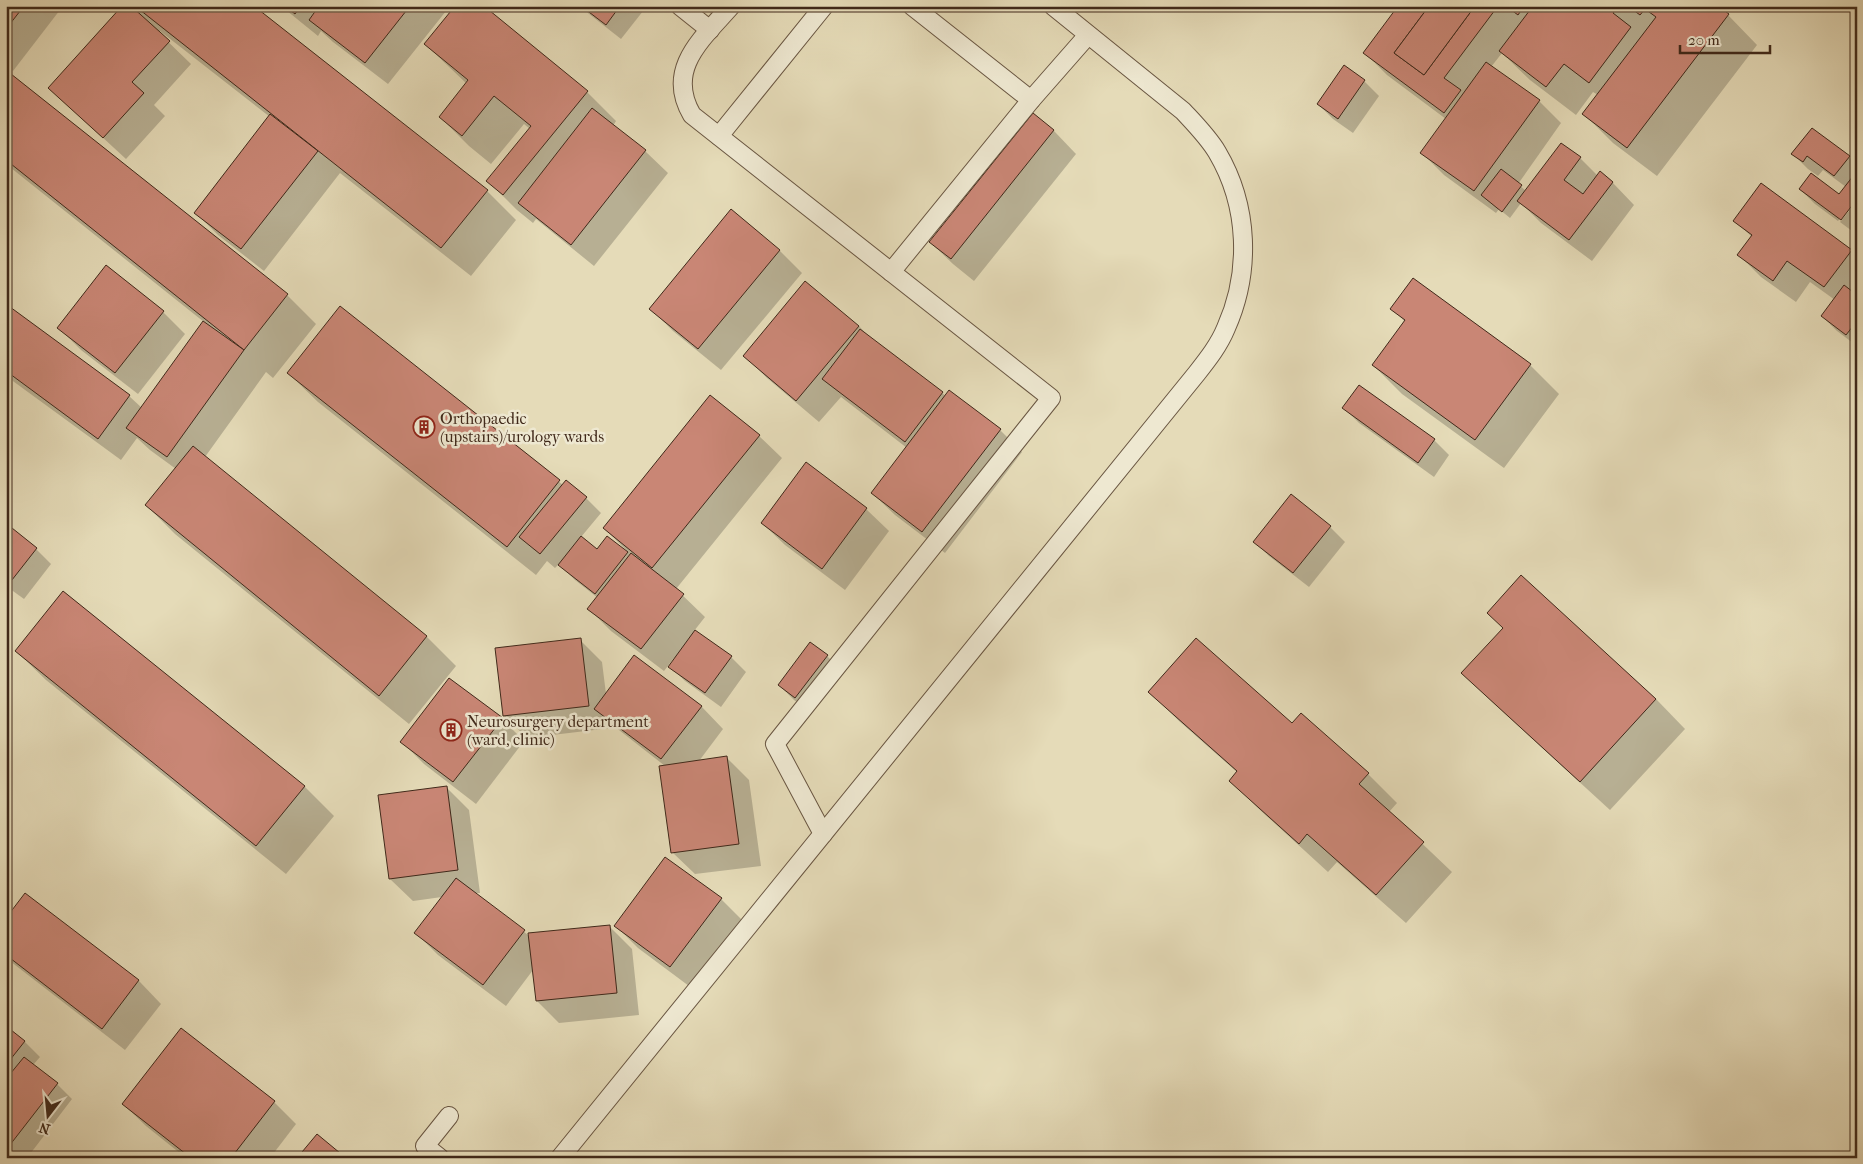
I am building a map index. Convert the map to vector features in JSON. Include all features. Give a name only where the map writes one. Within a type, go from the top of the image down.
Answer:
[{"type":"lane","points":[[680,6],[710,30]]},
{"type":"lane","points":[[730,6],[686,62],[683,74],[683,96],[692,115],[1051,398],[775,744],[823,834]]},
{"type":"lane","points":[[719,136],[824,6]]},
{"type":"lane","points":[[912,6],[1031,100]]},
{"type":"lane","points":[[560,1158],[1213,352],[1226,329],[1235,305],[1244,253],[1242,227],[1234,192],[1229,176],[1217,152],[1201,130],[1183,111],[1053,6]]},
{"type":"lane","points":[[892,272],[1031,100],[1088,35]]},
{"type":"lane","points":[[440,1158],[425,1146],[449,1116]]},
{"type":"building","points":[[6,6],[24,6],[6,29]]},
{"type":"building","points":[[122,6],[131,6],[170,41],[132,82],[144,93],[103,138],[48,88]]},
{"type":"building","points":[[135,6],[254,6],[488,190],[441,248]]},
{"type":"building","points":[[285,6],[301,6],[295,14]]},
{"type":"building","points":[[319,6],[410,6],[365,63],[309,20]]},
{"type":"building","points":[[455,6],[484,6],[588,91],[503,195],[486,181],[531,126],[494,96],[462,136],[439,117],[468,80],[424,44]]},
{"type":"building","points":[[581,6],[620,6],[606,25]]},
{"type":"building","points":[[1398,6],[1429,6],[1394,53],[1424,75],[1475,6],[1498,6],[1444,78],[1461,90],[1444,113],[1363,53]]},
{"type":"building","points":[[1429,6],[1475,6],[1424,75],[1394,53]]},
{"type":"building","points":[[1506,6],[1524,6],[1518,15]]},
{"type":"building","points":[[1533,6],[1618,6],[1613,13],[1631,27],[1589,83],[1564,64],[1546,87],[1499,51]]},
{"type":"building","points":[[1628,6],[1718,6],[1729,14],[1627,148],[1582,114],[1656,17],[1645,9],[1640,15]]},
{"type":"building","points":[[1486,62],[1540,100],[1474,191],[1420,153]]},
{"type":"building","points":[[1344,65],[1365,80],[1338,119],[1317,104]]},
{"type":"building","points":[[6,70],[288,294],[244,350],[6,160]]},
{"type":"building","points":[[592,108],[646,150],[571,245],[518,203]]},
{"type":"building","points":[[1033,113],[1054,130],[951,259],[929,242]]},
{"type":"building","points":[[270,114],[318,151],[241,249],[194,213]]},
{"type":"building","points":[[1812,128],[1850,156],[1834,176],[1807,156],[1803,162],[1791,154]]},
{"type":"building","points":[[1561,143],[1581,157],[1564,180],[1583,194],[1600,171],[1613,182],[1569,240],[1517,201]]},
{"type":"building","points":[[1501,169],[1522,185],[1502,212],[1481,195]]},
{"type":"building","points":[[1857,171],[1857,199],[1841,220],[1799,189],[1811,173],[1839,194]]},
{"type":"building","points":[[1761,183],[1852,250],[1824,287],[1787,261],[1773,281],[1737,255],[1752,235],[1733,221]]},
{"type":"building","points":[[731,209],[780,250],[698,349],[649,309]]},
{"type":"building","points":[[106,265],[164,311],[115,373],[57,328]]},
{"type":"building","points":[[1413,278],[1531,364],[1475,440],[1372,365],[1405,320],[1390,309]]},
{"type":"building","points":[[805,281],[859,326],[796,401],[743,356]]},
{"type":"building","points":[[1844,285],[1857,295],[1857,321],[1846,335],[1821,316]]},
{"type":"building","points":[[6,304],[130,395],[98,439],[6,371]]},
{"type":"building","name":"Orthopaedic (upstairs)/urology wards","points":[[340,306],[560,480],[507,547],[287,373]]},
{"type":"building","points":[[203,321],[244,350],[167,457],[126,428]]},
{"type":"building","points":[[860,329],[943,392],[905,442],[822,379]]},
{"type":"building","points":[[1359,385],[1435,439],[1418,463],[1342,408]]},
{"type":"building","points":[[949,390],[1001,429],[922,532],[871,493]]},
{"type":"building","points":[[710,395],[760,435],[652,568],[603,528]]},
{"type":"building","points":[[193,446],[427,636],[379,696],[145,505]]},
{"type":"building","points":[[806,462],[867,508],[822,569],[761,523]]},
{"type":"building","points":[[566,480],[587,497],[540,554],[519,537]]},
{"type":"building","points":[[1291,494],[1331,526],[1293,573],[1253,542]]},
{"type":"building","points":[[12,528],[37,548],[8,585],[6,584],[6,535]]},
{"type":"building","points":[[581,536],[597,549],[607,536],[628,552],[595,594],[558,565]]},
{"type":"building","points":[[631,553],[684,594],[641,649],[587,609]]},
{"type":"building","points":[[1521,575],[1656,699],[1580,782],[1461,673],[1503,628],[1487,613]]},
{"type":"building","points":[[63,591],[305,786],[256,846],[15,651]]},
{"type":"building","points":[[695,630],[732,656],[705,693],[668,667]]},
{"type":"building","points":[[581,638],[589,706],[503,716],[495,648]]},
{"type":"building","points":[[1196,638],[1292,723],[1301,713],[1369,773],[1359,784],[1424,842],[1376,895],[1307,834],[1299,844],[1229,781],[1237,771],[1148,692]]},
{"type":"building","points":[[810,642],[828,655],[795,698],[778,685]]},
{"type":"building","points":[[634,655],[702,706],[661,759],[594,709]]},
{"type":"building","name":"Neurosurgery department (ward, clinic)","points":[[449,678],[503,718],[453,782],[400,742]]},
{"type":"building","points":[[727,756],[739,844],[671,853],[659,766]]},
{"type":"building","points":[[447,786],[458,870],[389,879],[378,795]]},
{"type":"building","points":[[665,857],[722,898],[670,967],[614,926]]},
{"type":"building","points":[[456,878],[525,930],[483,985],[414,933]]},
{"type":"building","points":[[25,893],[139,980],[102,1029],[6,955],[6,918]]},
{"type":"building","points":[[610,925],[617,993],[536,1001],[528,933]]},
{"type":"building","points":[[6,1026],[25,1041],[6,1065]]},
{"type":"building","points":[[181,1028],[275,1101],[231,1158],[191,1158],[122,1104]]},
{"type":"building","points":[[24,1057],[58,1083],[6,1150],[6,1079]]},
{"type":"building","points":[[317,1134],[346,1158],[297,1158]]},
{"type":"place","name":"Orthopaedic (upstairs)/urology wards","points":[[424,427]]},
{"type":"place","name":"Neurosurgery department (ward, clinic)","points":[[451,730]]}]
